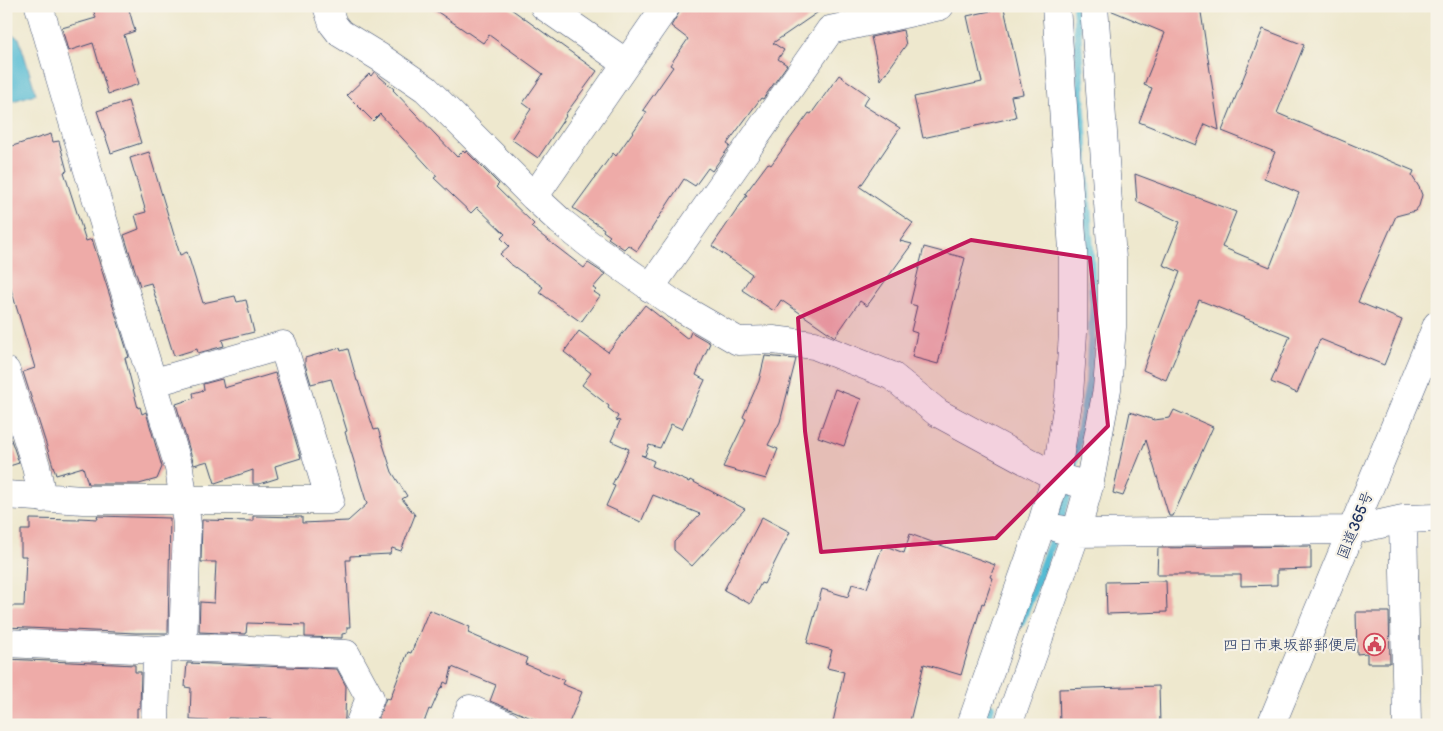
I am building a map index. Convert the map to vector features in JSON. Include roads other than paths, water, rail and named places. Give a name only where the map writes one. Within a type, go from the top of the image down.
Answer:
[{"type":"main road","points":[[39,6],[179,468],[187,524],[170,649],[154,725]]},
{"type":"main road","points":[[327,6],[333,24],[340,33],[382,58],[426,90],[534,197],[589,244],[674,304],[738,341],[773,340],[814,345],[892,376],[938,413],[1056,477],[1089,486]]},
{"type":"main road","points":[[544,6],[626,63]]},
{"type":"main road","points":[[534,197],[666,6]]},
{"type":"main road","points":[[650,288],[830,30],[940,6]]},
{"type":"main road","points":[[971,725],[1042,523],[1056,477],[1068,396],[1073,333],[1073,250],[1056,6]]},
{"type":"main road","points":[[1008,725],[1076,533],[1089,486],[1107,389],[1112,327],[1112,259],[1094,6]]},
{"type":"main road","name":"国道365号","points":[[1271,725],[1437,325]]},
{"type":"main road","points":[[6,495],[83,500],[330,500],[283,345],[152,382]]},
{"type":"main road","points":[[6,371],[36,466],[42,498]]},
{"type":"main road","points":[[1042,523],[1076,533],[1353,530],[1403,519],[1437,518]]},
{"type":"main road","points":[[1403,519],[1408,725]]},
{"type":"main road","points":[[6,643],[346,654],[370,698],[359,725]]},
{"type":"main road","points":[[464,725],[470,709],[507,725]]},
{"type":"water","points":[[7,32],[19,38],[36,94],[6,103]]},
{"type":"waterway","points":[[1021,623],[1060,520],[1069,490],[1089,383],[1093,304],[1076,6]]},
{"type":"waterway","points":[[987,725],[991,707]]},
{"type":"place","name":"四日市東坂部郵便局","points":[[1374,645]]}]
